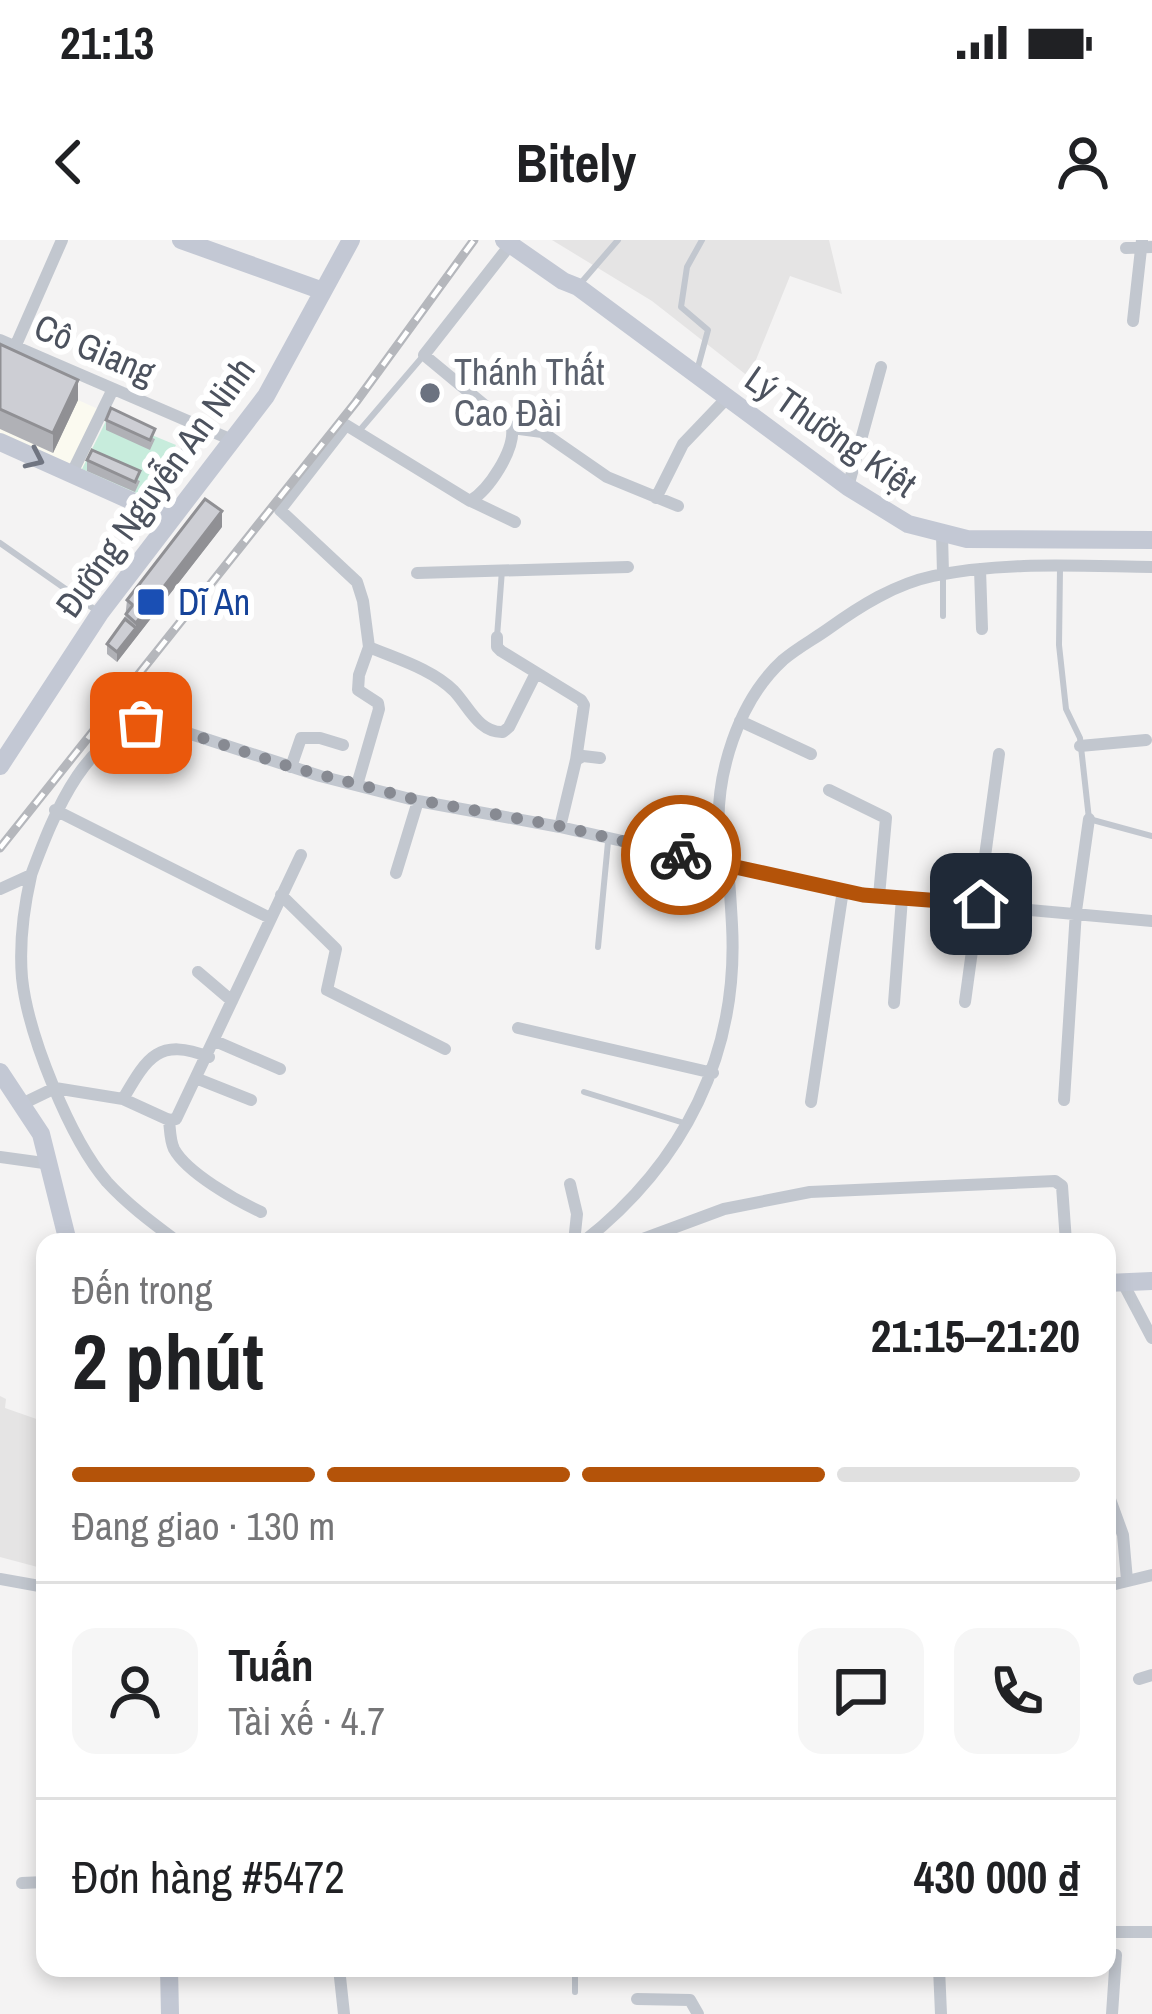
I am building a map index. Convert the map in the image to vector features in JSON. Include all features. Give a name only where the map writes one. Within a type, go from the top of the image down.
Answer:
[{"type":"main road","points":[[182,240],[323,292]]},
{"type":"main road","name":"Đường Nguyễn An Ninh","points":[[0,766],[163,516],[232,440],[280,374],[351,240]]},
{"type":"main road","name":"Lý Thường Kiệt","points":[[513,242],[848,487],[908,524],[968,539],[1152,540]]},
{"type":"main road","points":[[0,442],[163,516]]},
{"type":"main road","points":[[0,1072],[41,1134],[66,1233]]},
{"type":"main road","points":[[1116,1283],[1152,1281]]},
{"type":"main road","points":[[169,1977],[170,2014]]},
{"type":"street","points":[[14,347],[62,240]]},
{"type":"street","points":[[513,242],[424,355],[512,428],[542,432],[607,477],[678,506]]},
{"type":"street","points":[[1126,248],[1146,245],[1132,321]]},
{"type":"street","name":"Cô Giang","points":[[0,340],[232,440]]},
{"type":"street","points":[[848,487],[881,367]]},
{"type":"street","points":[[71,475],[113,389]]},
{"type":"street","points":[[656,498],[683,444],[726,399]]},
{"type":"street","points":[[357,784],[379,709],[378,703],[358,690],[358,675],[369,647],[357,582],[280,510],[340,428],[348,425],[470,501],[515,522]]},
{"type":"street","points":[[470,501],[481,494],[513,444],[512,428]]},
{"type":"street","points":[[942,534],[943,574]]},
{"type":"street","points":[[591,1233],[624,1208],[688,1124],[713,1073],[733,931],[728,866],[719,836],[728,757],[740,721],[761,685],[785,658],[888,591],[943,574],[1060,566],[1152,567]]},
{"type":"street","points":[[417,573],[628,567]]},
{"type":"street","points":[[980,569],[982,628]]},
{"type":"street","points":[[497,637],[496,647],[584,705],[560,826]]},
{"type":"street","points":[[369,647],[451,688],[493,733],[509,727],[536,673]]},
{"type":"street","points":[[740,721],[811,754]]},
{"type":"street","points":[[167,1233],[108,1183],[81,1147],[55,1088],[22,982],[20,924],[31,875],[56,810],[98,750],[124,728],[160,724],[291,767],[418,800],[560,826],[843,890],[1152,921]]},
{"type":"street","points":[[291,767],[301,738],[343,745]]},
{"type":"street","points":[[1080,746],[1146,740]]},
{"type":"street","points":[[965,1002],[999,754]]},
{"type":"street","points":[[576,760],[600,758]]},
{"type":"street","points":[[830,790],[886,818],[880,896]]},
{"type":"street","points":[[395,873],[418,800]]},
{"type":"street","points":[[56,810],[270,918]]},
{"type":"street","points":[[1064,1100],[1076,911],[1089,819]]},
{"type":"street","points":[[169,1120],[182,1112],[301,855]]},
{"type":"street","points":[[0,889],[31,875]]},
{"type":"street","points":[[811,1102],[843,890]]},
{"type":"street","points":[[281,895],[336,949],[327,990],[445,1048]]},
{"type":"street","points":[[894,1003],[902,898]]},
{"type":"street","points":[[197,972],[232,1000]]},
{"type":"street","points":[[518,1028],[713,1073]]},
{"type":"street","points":[[215,1041],[280,1069]]},
{"type":"street","points":[[123,1099],[143,1064],[161,1051],[182,1046],[208,1057]]},
{"type":"street","points":[[198,1079],[251,1100]]},
{"type":"street","points":[[24,1103],[55,1088],[123,1099],[169,1120]]},
{"type":"street","points":[[169,1120],[172,1147],[179,1156],[220,1190],[261,1212]]},
{"type":"street","points":[[0,1157],[52,1165]]},
{"type":"street","points":[[659,1233],[724,1208],[792,1195],[1055,1181],[1062,1186],[1065,1233]]},
{"type":"street","points":[[570,1184],[580,1233]]},
{"type":"street","points":[[1116,1284],[1152,1337]]},
{"type":"street","points":[[1116,1516],[1123,1535],[1127,1580]]},
{"type":"street","points":[[1116,1583],[1152,1575]]},
{"type":"street","points":[[0,1581],[36,1586]]},
{"type":"street","points":[[22,1883],[36,1882]]},
{"type":"street","points":[[1116,1932],[1152,1932]]},
{"type":"street","points":[[340,1977],[344,2014]]},
{"type":"street","points":[[939,1977],[941,2014]]},
{"type":"street","points":[[1112,2014],[1115,1977]]},
{"type":"street","points":[[637,1999],[690,2000],[698,2014]]},
{"type":"lane","points":[[578,287],[618,240]]},
{"type":"lane","points":[[695,376],[708,331],[681,308],[687,267],[702,240]]},
{"type":"lane","points":[[358,432],[424,355]]},
{"type":"lane","points":[[163,516],[196,425]]},
{"type":"lane","points":[[0,543],[100,614]]},
{"type":"lane","points":[[1060,566],[1059,645],[1066,709],[1078,729],[1089,819],[1152,836]]},
{"type":"lane","points":[[497,637],[502,570]]},
{"type":"lane","points":[[943,574],[943,616]]},
{"type":"lane","points":[[598,947],[609,838]]},
{"type":"lane","points":[[584,1092],[688,1124]]},
{"type":"lane","points":[[574,1977],[574,1992]]},
{"type":"shaded area","points":[[552,240],[829,240],[842,294],[790,276],[749,377],[652,301]]},
{"type":"shaded area","points":[[0,365],[107,413],[82,469],[0,433]]},
{"type":"shaded area","points":[[0,1396],[6,1399],[5,1408],[36,1419],[36,1567],[0,1557]]},
{"type":"green space","points":[[108,417],[176,445],[145,497],[82,469]]},
{"type":"building","points":[[0,344],[78,380],[53,433],[0,409]]},
{"type":"building","points":[[111,408],[155,429],[150,440],[106,420]]},
{"type":"building","points":[[92,450],[140,471],[135,482],[87,460]]},
{"type":"building","points":[[205,499],[222,511],[136,623],[126,614],[133,605],[127,600]]},
{"type":"building","points":[[125,619],[136,628],[117,652],[107,644]]},
{"type":"railway","points":[[0,848],[356,402],[474,240]]},
{"type":"way so far","points":[[141,723],[160,724],[320,776],[418,800],[560,826],[681,855]]},
{"type":"place","name":"Thánh Thất Cao Đài","points":[[430,393]]},
{"type":"place","name":"Dĩ An","points":[[151,602]]},
{"type":"route","points":[[681,855],[863,895],[981,904]]}]
